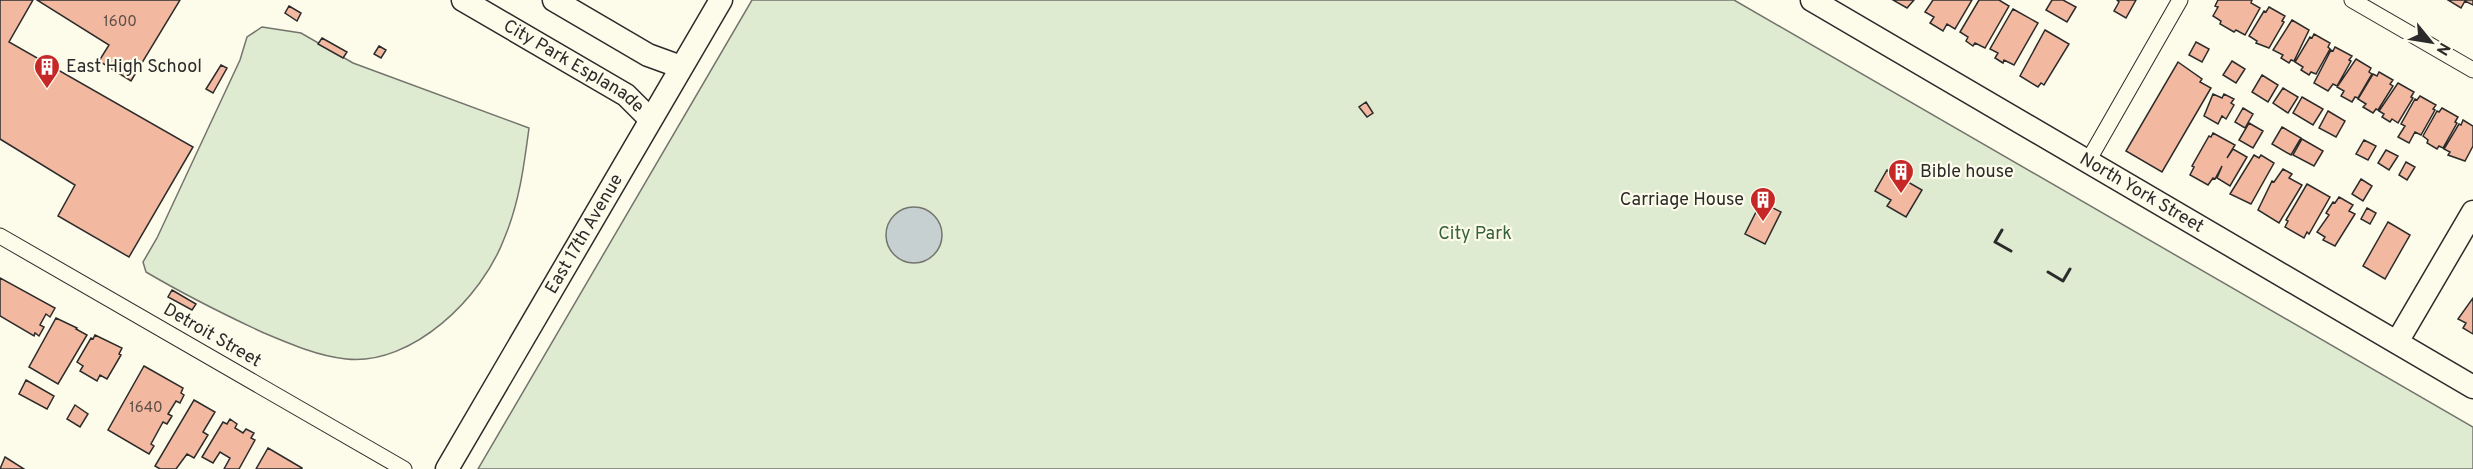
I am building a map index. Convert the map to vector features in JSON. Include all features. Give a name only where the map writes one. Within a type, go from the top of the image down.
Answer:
[{"type":"main road","name":"City Park Esplanade","points":[[463,0],[626,95],[651,119]]},
{"type":"main road","points":[[554,0],[648,55],[681,67]]},
{"type":"main road","name":"East 17th Avenue","points":[[447,469],[721,0]]},
{"type":"main road","name":"North York Street","points":[[1812,0],[2473,387]]},
{"type":"main road","points":[[2397,342],[2473,212]]},
{"type":"street","points":[[2088,161],[2180,0]]},
{"type":"street","points":[[2352,0],[2473,70]]},
{"type":"street","name":"Detroit Street","points":[[0,236],[404,469]]},
{"type":"green space","name":"City Park","points":[[752,0],[1734,0],[2473,427],[2473,469],[478,469]]},
{"type":"green space","points":[[262,27],[301,33],[353,63],[529,128],[517,199],[509,226],[494,261],[462,304],[442,323],[420,339],[396,351],[371,358],[346,359],[315,352],[249,326],[146,272],[143,262],[157,238],[240,60],[247,37]]},
{"type":"shaded area","points":[[914,207],[925,209],[934,215],[940,224],[942,235],[940,246],[934,255],[925,261],[914,263],[903,261],[894,255],[888,246],[886,235],[888,224],[894,215],[903,209]]},
{"type":"building","name":"East High School","points":[[0,0],[33,0],[9,42],[193,147],[129,257],[58,216],[75,185],[0,139]]},
{"type":"building","name":"East High School","points":[[37,0],[180,0],[131,81],[99,61],[109,45]]},
{"type":"building","points":[[1893,0],[1914,0],[1907,8]]},
{"type":"building","points":[[1933,0],[1972,0],[1955,29],[1947,24],[1943,31],[1930,23],[1934,17],[1925,12]]},
{"type":"building","points":[[1979,0],[1999,0],[2009,6],[1985,48],[1975,43],[1973,46],[1966,41],[1968,37],[1960,32]]},
{"type":"building","points":[[2052,0],[2063,0],[2076,7],[2067,22],[2046,10]]},
{"type":"building","points":[[2117,0],[2136,0],[2126,18],[2114,11],[2119,2]]},
{"type":"building","points":[[2218,0],[2252,0],[2251,3],[2260,8],[2245,35],[2220,24],[2221,21],[2213,16],[2218,7],[2215,6]]},
{"type":"building","points":[[2448,0],[2473,0],[2473,5],[2465,1],[2461,8]]},
{"type":"building","points":[[289,6],[301,13],[297,21],[285,13]]},
{"type":"building","points":[[2269,7],[2285,16],[2269,48],[2256,43],[2257,41],[2249,36],[2264,11],[2266,12]]},
{"type":"building","points":[[2013,9],[2038,23],[2014,65],[2004,60],[2003,63],[1995,58],[1998,53],[1990,49]]},
{"type":"building","points":[[2292,20],[2309,30],[2294,61],[2291,60],[2289,63],[2281,58],[2283,55],[2273,50]]},
{"type":"building","points":[[2045,30],[2069,44],[2044,85],[2041,83],[2038,87],[2020,76]]},
{"type":"building","points":[[2314,34],[2330,43],[2328,47],[2330,49],[2316,74],[2311,72],[2309,75],[2295,62]]},
{"type":"building","points":[[322,38],[347,52],[343,58],[318,44]]},
{"type":"building","points":[[2196,42],[2209,49],[2202,62],[2189,55]]},
{"type":"building","points":[[379,46],[386,50],[381,58],[374,54]]},
{"type":"building","points":[[2335,47],[2352,56],[2337,86],[2333,84],[2328,91],[2314,83],[2331,50],[2333,51]]},
{"type":"building","points":[[2356,59],[2371,68],[2369,72],[2372,74],[2358,98],[2355,97],[2352,102],[2341,96],[2344,91],[2337,87]]},
{"type":"building","points":[[2232,61],[2245,69],[2236,83],[2223,75]]},
{"type":"building","points":[[2178,62],[2202,79],[2200,82],[2211,88],[2162,172],[2126,151]]},
{"type":"building","points":[[221,65],[227,68],[213,93],[206,89]]},
{"type":"building","points":[[2379,72],[2393,80],[2390,84],[2393,86],[2378,110],[2376,109],[2373,113],[2363,107],[2366,104],[2358,99],[2373,74],[2377,76]]},
{"type":"building","points":[[2262,75],[2278,85],[2268,102],[2252,92]]},
{"type":"building","points":[[2398,83],[2414,92],[2411,97],[2413,98],[2398,123],[2392,119],[2390,122],[2382,117],[2384,114],[2379,111]]},
{"type":"building","points":[[2283,88],[2298,97],[2288,113],[2273,103]]},
{"type":"building","points":[[2213,94],[2222,98],[2224,94],[2234,99],[2231,103],[2234,105],[2226,119],[2222,116],[2218,124],[2204,116]]},
{"type":"building","points":[[2420,96],[2436,105],[2433,109],[2435,110],[2421,135],[2415,132],[2409,143],[2398,137],[2405,126],[2401,124],[2415,99],[2417,100]]},
{"type":"building","points":[[2302,97],[2323,109],[2313,125],[2293,113]]},
{"type":"building","points":[[1366,102],[1373,113],[1367,117],[1359,107]]},
{"type":"building","points":[[2243,108],[2253,114],[2245,128],[2235,122]]},
{"type":"building","points":[[2442,108],[2458,117],[2443,148],[2439,146],[2437,149],[2427,143],[2428,140],[2423,136],[2437,111],[2439,112]]},
{"type":"building","points":[[2328,111],[2345,121],[2336,137],[2319,128]]},
{"type":"building","points":[[2463,120],[2473,126],[2473,146],[2465,161],[2448,155],[2450,152],[2444,149]]},
{"type":"building","points":[[2249,123],[2263,131],[2253,148],[2239,140]]},
{"type":"building","points":[[2282,127],[2301,138],[2291,155],[2272,144]]},
{"type":"building","points":[[2213,133],[2235,145],[2227,158],[2233,149],[2247,157],[2230,186],[2217,178],[2222,166],[2215,179],[2213,178],[2208,185],[2190,175],[2194,167],[2192,166]]},
{"type":"building","points":[[2302,139],[2323,151],[2314,166],[2293,155]]},
{"type":"building","points":[[2364,140],[2376,146],[2368,160],[2356,154]]},
{"type":"building","points":[[2386,150],[2398,156],[2389,170],[2378,163]]},
{"type":"building","points":[[2254,155],[2259,158],[2261,155],[2274,163],[2251,204],[2230,194]]},
{"type":"building","points":[[2406,162],[2415,167],[2407,180],[2399,175]]},
{"type":"building","points":[[2283,169],[2292,174],[2289,178],[2302,185],[2279,223],[2258,210],[2272,181],[2274,182]]},
{"type":"building","name":"Bible house","points":[[1887,170],[1922,190],[1906,217],[1887,206],[1891,200],[1875,191]]},
{"type":"building","points":[[2361,179],[2372,186],[2363,201],[2352,194]]},
{"type":"building","points":[[2307,184],[2330,197],[2309,234],[2307,232],[2304,238],[2285,227],[2288,221],[2286,220]]},
{"type":"building","points":[[2339,197],[2353,205],[2349,211],[2355,214],[2335,246],[2323,240],[2325,237],[2317,232],[2329,215],[2326,213]]},
{"type":"building","name":"Carriage House","points":[[1761,202],[1781,212],[1765,244],[1745,234]]},
{"type":"building","points":[[2367,208],[2376,213],[2370,224],[2361,219]]},
{"type":"building","points":[[2388,222],[2410,235],[2385,279],[2363,266]]},
{"type":"building","points":[[0,278],[55,308],[50,317],[46,314],[40,325],[44,327],[39,336],[35,333],[34,336],[0,316]]},
{"type":"building","points":[[172,290],[196,304],[192,310],[168,297]]},
{"type":"building","points":[[2473,298],[2473,334],[2463,328],[2466,323],[2458,319]]},
{"type":"building","points":[[56,318],[87,335],[58,384],[29,367]]},
{"type":"building","points":[[95,335],[122,348],[119,354],[121,355],[107,379],[100,375],[97,381],[80,371],[83,366],[77,362]]},
{"type":"building","points":[[144,366],[183,388],[181,393],[184,395],[180,403],[176,401],[168,414],[172,416],[167,424],[163,422],[151,444],[154,446],[149,454],[108,430]]},
{"type":"building","points":[[26,380],[54,396],[47,409],[19,394]]},
{"type":"building","points":[[194,400],[215,412],[203,432],[208,435],[194,458],[187,454],[176,469],[160,469],[155,466]]},
{"type":"building","points":[[75,405],[88,414],[80,427],[67,419]]},
{"type":"building","points":[[230,419],[237,424],[235,428],[243,433],[246,429],[254,433],[251,438],[255,440],[239,469],[224,469],[230,458],[220,452],[213,463],[202,457],[223,422],[227,424]]},
{"type":"building","points":[[268,448],[302,468],[302,469],[256,469]]},
{"type":"building","points":[[5,457],[24,469],[0,469]]},
{"type":"wall","points":[[2002,230],[1995,242],[2011,251]]},
{"type":"wall","points":[[2048,272],[2063,281],[2070,269]]},
{"type":"place","name":"East High School","points":[[47,90]]},
{"type":"place","name":"Bible house","points":[[1901,195]]},
{"type":"place","name":"Carriage House","points":[[1763,223]]}]
